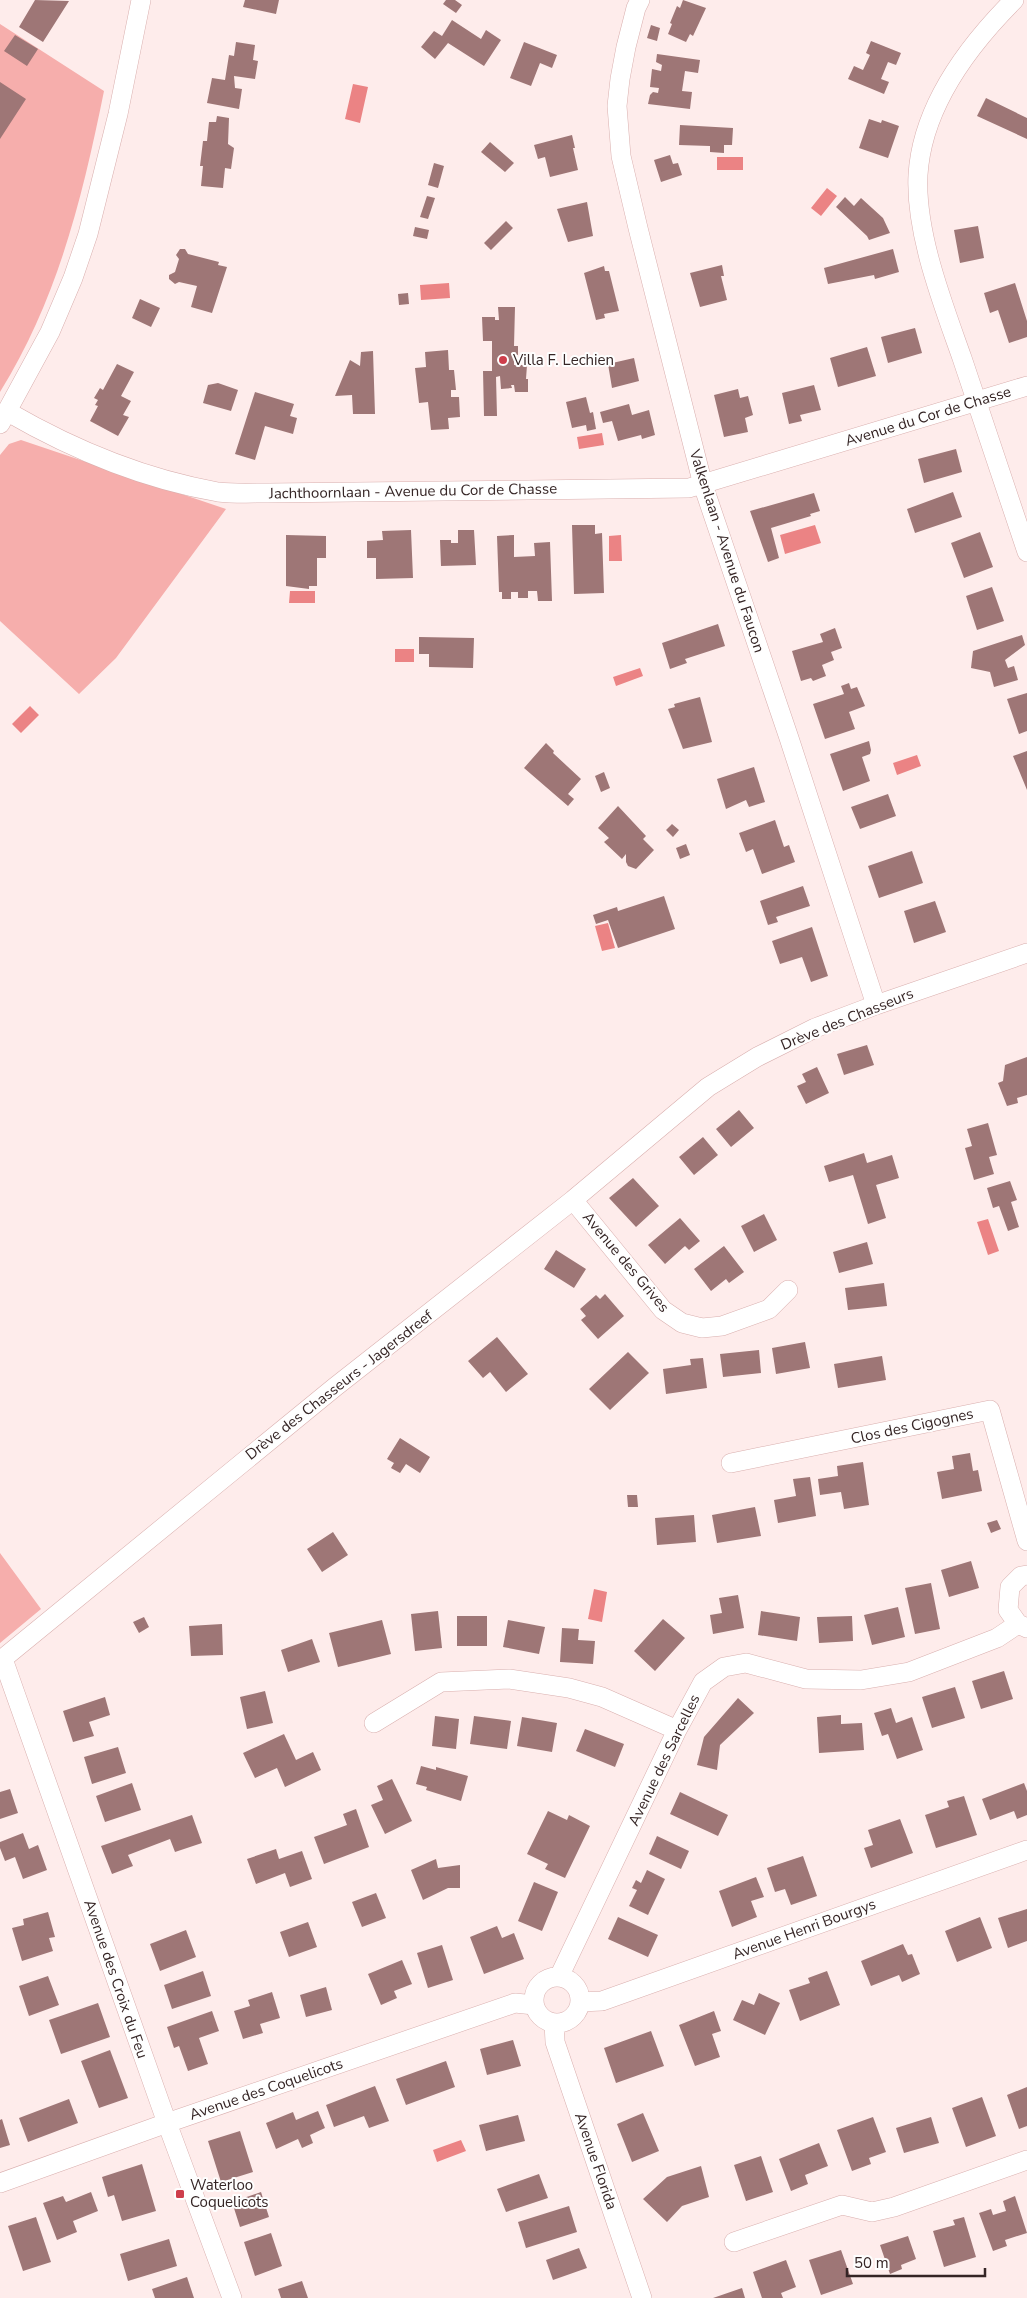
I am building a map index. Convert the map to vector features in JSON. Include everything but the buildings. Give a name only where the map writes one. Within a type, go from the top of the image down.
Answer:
[{"type":"street","points":[[4,418],[50,332],[73,278],[88,234],[118,114],[142,0]]},
{"type":"street","name":"Valkenlaan - Avenue du Faucon","points":[[640,0],[636,8],[620,79],[617,106],[621,156],[703,485],[789,738],[876,1005]]},
{"type":"street","points":[[1014,0],[965,55],[943,94],[924,137],[918,176],[922,222],[936,282],[1027,552]]},
{"type":"street","name":"Avenue du Cor de Chasse","points":[[829,446],[1027,386]]},
{"type":"street","name":"Jachthoornlaan - Avenue du Cor de Chasse","points":[[4,418],[121,465],[168,480],[220,492],[690,488],[829,446]]},
{"type":"street","name":"Drève des Chasseurs","points":[[679,1110],[708,1087],[757,1057],[815,1028],[1027,953]]},
{"type":"street","name":"Drève des Chasseurs - Jagersdreef","points":[[2,1660],[334,1387],[573,1200],[679,1110]]},
{"type":"street","name":"Avenue des Grives","points":[[573,1200],[663,1310],[682,1323],[702,1328],[722,1326],[769,1309],[788,1290]]},
{"type":"street","name":"Clos des Cigognes","points":[[731,1463],[990,1410],[1027,1541]]},
{"type":"street","points":[[1023,1626],[1008,1610],[1010,1587],[1021,1576],[1027,1575]]},
{"type":"street","name":"Avenue des Sarcelles","points":[[559,1977],[677,1730],[703,1682],[724,1667],[746,1663],[806,1679],[861,1680],[908,1672],[1023,1626]]},
{"type":"street","name":"Avenue des Croix du Feu","points":[[2,1660],[167,2123],[232,2298]]},
{"type":"street","points":[[374,1723],[441,1682],[508,1679],[570,1688],[602,1697],[677,1730]]},
{"type":"street","name":"Avenue Henri Bourgys","points":[[580,2002],[602,2001],[1027,1850]]},
{"type":"street","points":[[559,1977],[570,1981],[574,1985],[578,1990],[580,2002],[576,2013],[567,2021],[554,2023],[538,2014],[534,2005],[534,1994],[548,1978],[559,1977]]},
{"type":"street","name":"Avenue des Coquelicots","points":[[0,2183],[167,2123],[515,2003],[534,2005]]},
{"type":"street","name":"Avenue Florida","points":[[554,2023],[555,2042],[642,2298]]},
{"type":"street","points":[[734,2242],[842,2205],[872,2212],[894,2207],[1027,2160]]},
{"type":"shaded area","points":[[0,24],[104,91],[87,170],[66,247],[38,320],[0,392]]},
{"type":"shaded area","points":[[353,84],[368,87],[360,123],[345,119]]},
{"type":"shaded area","points":[[717,157],[743,157],[743,170],[717,170]]},
{"type":"shaded area","points":[[827,188],[837,196],[821,216],[811,208]]},
{"type":"shaded area","points":[[449,283],[450,298],[421,300],[420,285]]},
{"type":"shaded area","points":[[602,433],[604,445],[579,449],[577,437]]},
{"type":"shaded area","points":[[21,440],[226,509],[116,658],[79,694],[0,621],[0,455],[9,444]]},
{"type":"shaded area","points":[[815,525],[821,543],[785,554],[780,535]]},
{"type":"shaded area","points":[[621,535],[622,561],[609,561],[609,536]]},
{"type":"shaded area","points":[[290,591],[315,591],[315,603],[289,603]]},
{"type":"shaded area","points":[[395,649],[414,649],[414,662],[395,662]]},
{"type":"shaded area","points":[[640,668],[643,676],[616,686],[613,677]]},
{"type":"shaded area","points":[[30,706],[39,715],[21,733],[12,724]]},
{"type":"shaded area","points":[[917,755],[921,766],[897,775],[893,763]]},
{"type":"shaded area","points":[[608,923],[615,948],[602,951],[595,926]]},
{"type":"shaded area","points":[[988,1219],[999,1251],[988,1255],[977,1222]]},
{"type":"shaded area","points":[[0,1553],[41,1609],[0,1643]]},
{"type":"shaded area","points":[[594,1589],[607,1592],[602,1622],[588,1619]]},
{"type":"shaded area","points":[[461,2140],[466,2151],[437,2162],[433,2150]]},
{"type":"place","name":"Villa F. Lechien","points":[[503,360]]},
{"type":"place","name":"Waterloo Coquelicots","points":[[180,2194]]}]
